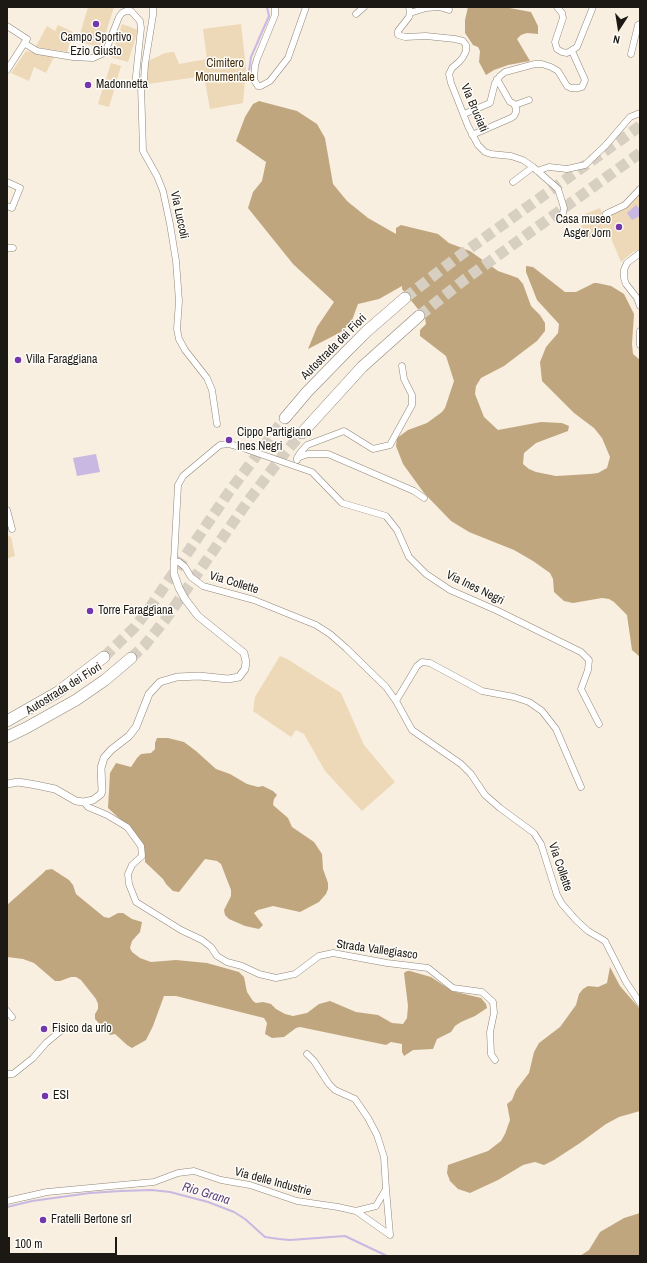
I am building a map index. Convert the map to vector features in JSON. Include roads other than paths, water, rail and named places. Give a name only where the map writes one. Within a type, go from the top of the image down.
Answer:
[{"type":"highway","name":"Autostrada dei Fiori","points":[[285,418],[307,392],[346,352],[404,298]]},
{"type":"highway","points":[[302,433],[362,367],[419,316]]},
{"type":"highway","name":"Autostrada dei Fiori","points":[[7,721],[58,692],[104,657]]},
{"type":"highway","name":"Autostrada dei Fiori","points":[[7,737],[76,700],[105,680],[131,658]]},
{"type":"street","name":"Via Luccoli","points":[[153,7],[144,81],[141,85],[144,151],[163,191],[176,261],[179,301],[177,329],[179,339],[184,350],[207,378],[212,390],[217,424]]},
{"type":"street","points":[[274,7],[275,15],[255,66],[254,80],[258,86],[267,83],[288,58],[306,7]]},
{"type":"street","points":[[356,14],[364,7]]},
{"type":"street","points":[[409,10],[439,7],[449,10]]},
{"type":"street","points":[[557,7],[563,18],[555,42],[557,49],[567,53],[577,47],[594,7]]},
{"type":"street","points":[[7,26],[37,50],[74,57],[93,58],[102,54],[106,50],[119,16],[123,10],[131,11],[140,21],[141,28],[136,82],[141,85]]},
{"type":"street","name":"Via Bruciati","points":[[409,10],[409,16],[398,31],[398,35],[401,37],[442,37],[463,41],[466,45],[466,51],[463,57],[460,62],[452,68],[449,74],[451,83],[472,135],[485,152],[511,156],[523,160],[535,169],[558,189],[564,208],[563,213]]},
{"type":"street","points":[[631,54],[638,25],[640,24]]},
{"type":"street","points":[[7,70],[25,41]]},
{"type":"street","points":[[464,114],[490,103],[495,83],[497,79],[505,72],[535,64],[542,64],[558,71],[567,86],[571,88],[582,87],[584,80],[572,51]]},
{"type":"street","points":[[472,135],[514,116],[516,112],[513,102],[510,102],[497,79]]},
{"type":"street","points":[[514,105],[529,100]]},
{"type":"street","points":[[513,182],[535,169],[550,167],[567,169],[585,165],[606,146],[630,117],[640,114]]},
{"type":"street","points":[[7,182],[20,188],[12,208],[7,206]]},
{"type":"street","points":[[606,214],[625,205],[640,189]]},
{"type":"street","points":[[640,254],[627,263],[624,270],[626,284],[637,298],[640,306]]},
{"type":"street","points":[[640,331],[640,345]]},
{"type":"street","points":[[294,465],[300,452],[307,445],[344,431],[373,449],[390,445],[412,405],[412,395],[404,379],[402,366]]},
{"type":"street","name":"Via Ines Negri","points":[[174,561],[178,485],[183,476],[220,445],[229,444],[294,465],[312,472],[342,503],[386,516],[397,530],[409,557],[426,574],[450,590],[498,611],[581,652],[589,660],[588,670],[581,689],[599,724]]},
{"type":"street","points":[[297,458],[308,454],[328,454],[414,491],[424,498]]},
{"type":"street","points":[[7,510],[12,529]]},
{"type":"street","points":[[7,784],[18,782],[55,789],[76,801],[84,802],[94,800],[101,794],[102,791],[101,768],[104,758],[111,750],[129,736],[136,727],[150,694],[160,682],[177,677],[199,676],[228,679],[239,677],[246,669],[244,653],[198,616],[185,599],[174,574],[174,561]]},
{"type":"street","name":"Via Collette","points":[[174,561],[179,562],[185,567],[191,577],[203,586],[254,600],[316,624],[346,648],[386,687],[396,701],[412,730],[461,764],[471,774],[485,795],[534,833],[541,844],[557,895],[562,904],[588,931],[605,941],[626,982],[640,1003]]},
{"type":"street","points":[[396,701],[417,666],[422,662],[430,662],[482,691],[514,697],[529,702],[542,711],[556,729],[581,787]]},
{"type":"street","name":"Strada Vallegiasco","points":[[84,802],[88,807],[107,815],[127,827],[141,846],[142,856],[132,865],[128,874],[129,884],[136,902],[181,930],[202,940],[211,947],[217,956],[227,962],[242,966],[259,974],[276,978],[295,974],[319,956],[333,954],[428,968],[453,988],[482,992],[493,1002],[494,1013],[490,1032],[490,1054],[495,1060]]},
{"type":"street","points":[[7,1011],[12,1017]]},
{"type":"street","points":[[8,1075],[13,1074],[33,1058],[46,1043],[63,1029]]},
{"type":"street","points":[[307,1054],[314,1061],[329,1084],[335,1090],[355,1099],[377,1135],[384,1156],[390,1236],[356,1211]]},
{"type":"street","name":"Via delle Industrie","points":[[7,1200],[47,1192],[154,1182],[178,1173],[194,1171],[221,1180],[250,1185],[297,1201],[356,1211],[376,1206]]},
{"type":"street","points":[[386,1189],[376,1206],[387,1210]]},
{"type":"waterway","points":[[248,78],[251,57],[269,16],[267,7]]},
{"type":"waterway","name":"Rio Grana","points":[[7,1207],[32,1201],[90,1193],[152,1190],[170,1192],[208,1202],[234,1212],[245,1219],[265,1237],[290,1240],[345,1236],[387,1256]]},
{"type":"tunnel","points":[[405,298],[455,259],[640,126]]},
{"type":"tunnel","points":[[419,316],[464,280],[640,153]]},
{"type":"tunnel","points":[[104,657],[135,627],[151,606],[229,492],[285,418]]},
{"type":"tunnel","points":[[131,658],[144,646],[165,620],[248,501],[302,433]]},
{"type":"place","name":"Campo Sportivo Ezio Giusto","points":[[96,24]]},
{"type":"place","name":"Madonnetta","points":[[88,85]]},
{"type":"place","name":"Casa museo Asger Jorn","points":[[619,227]]},
{"type":"place","name":"Villa Faraggiana","points":[[18,360]]},
{"type":"place","name":"Cippo Partigiano Ines Negri","points":[[229,440]]},
{"type":"place","name":"Torre Faraggiana","points":[[90,611]]},
{"type":"place","name":"Fisico da urlo","points":[[44,1029]]},
{"type":"place","name":"ESI","points":[[45,1096]]},
{"type":"place","name":"Fratelli Bertone srl","points":[[43,1220]]},
{"type":"park label","name":"Cimitero Monumentale","points":[[225,71]]}]
